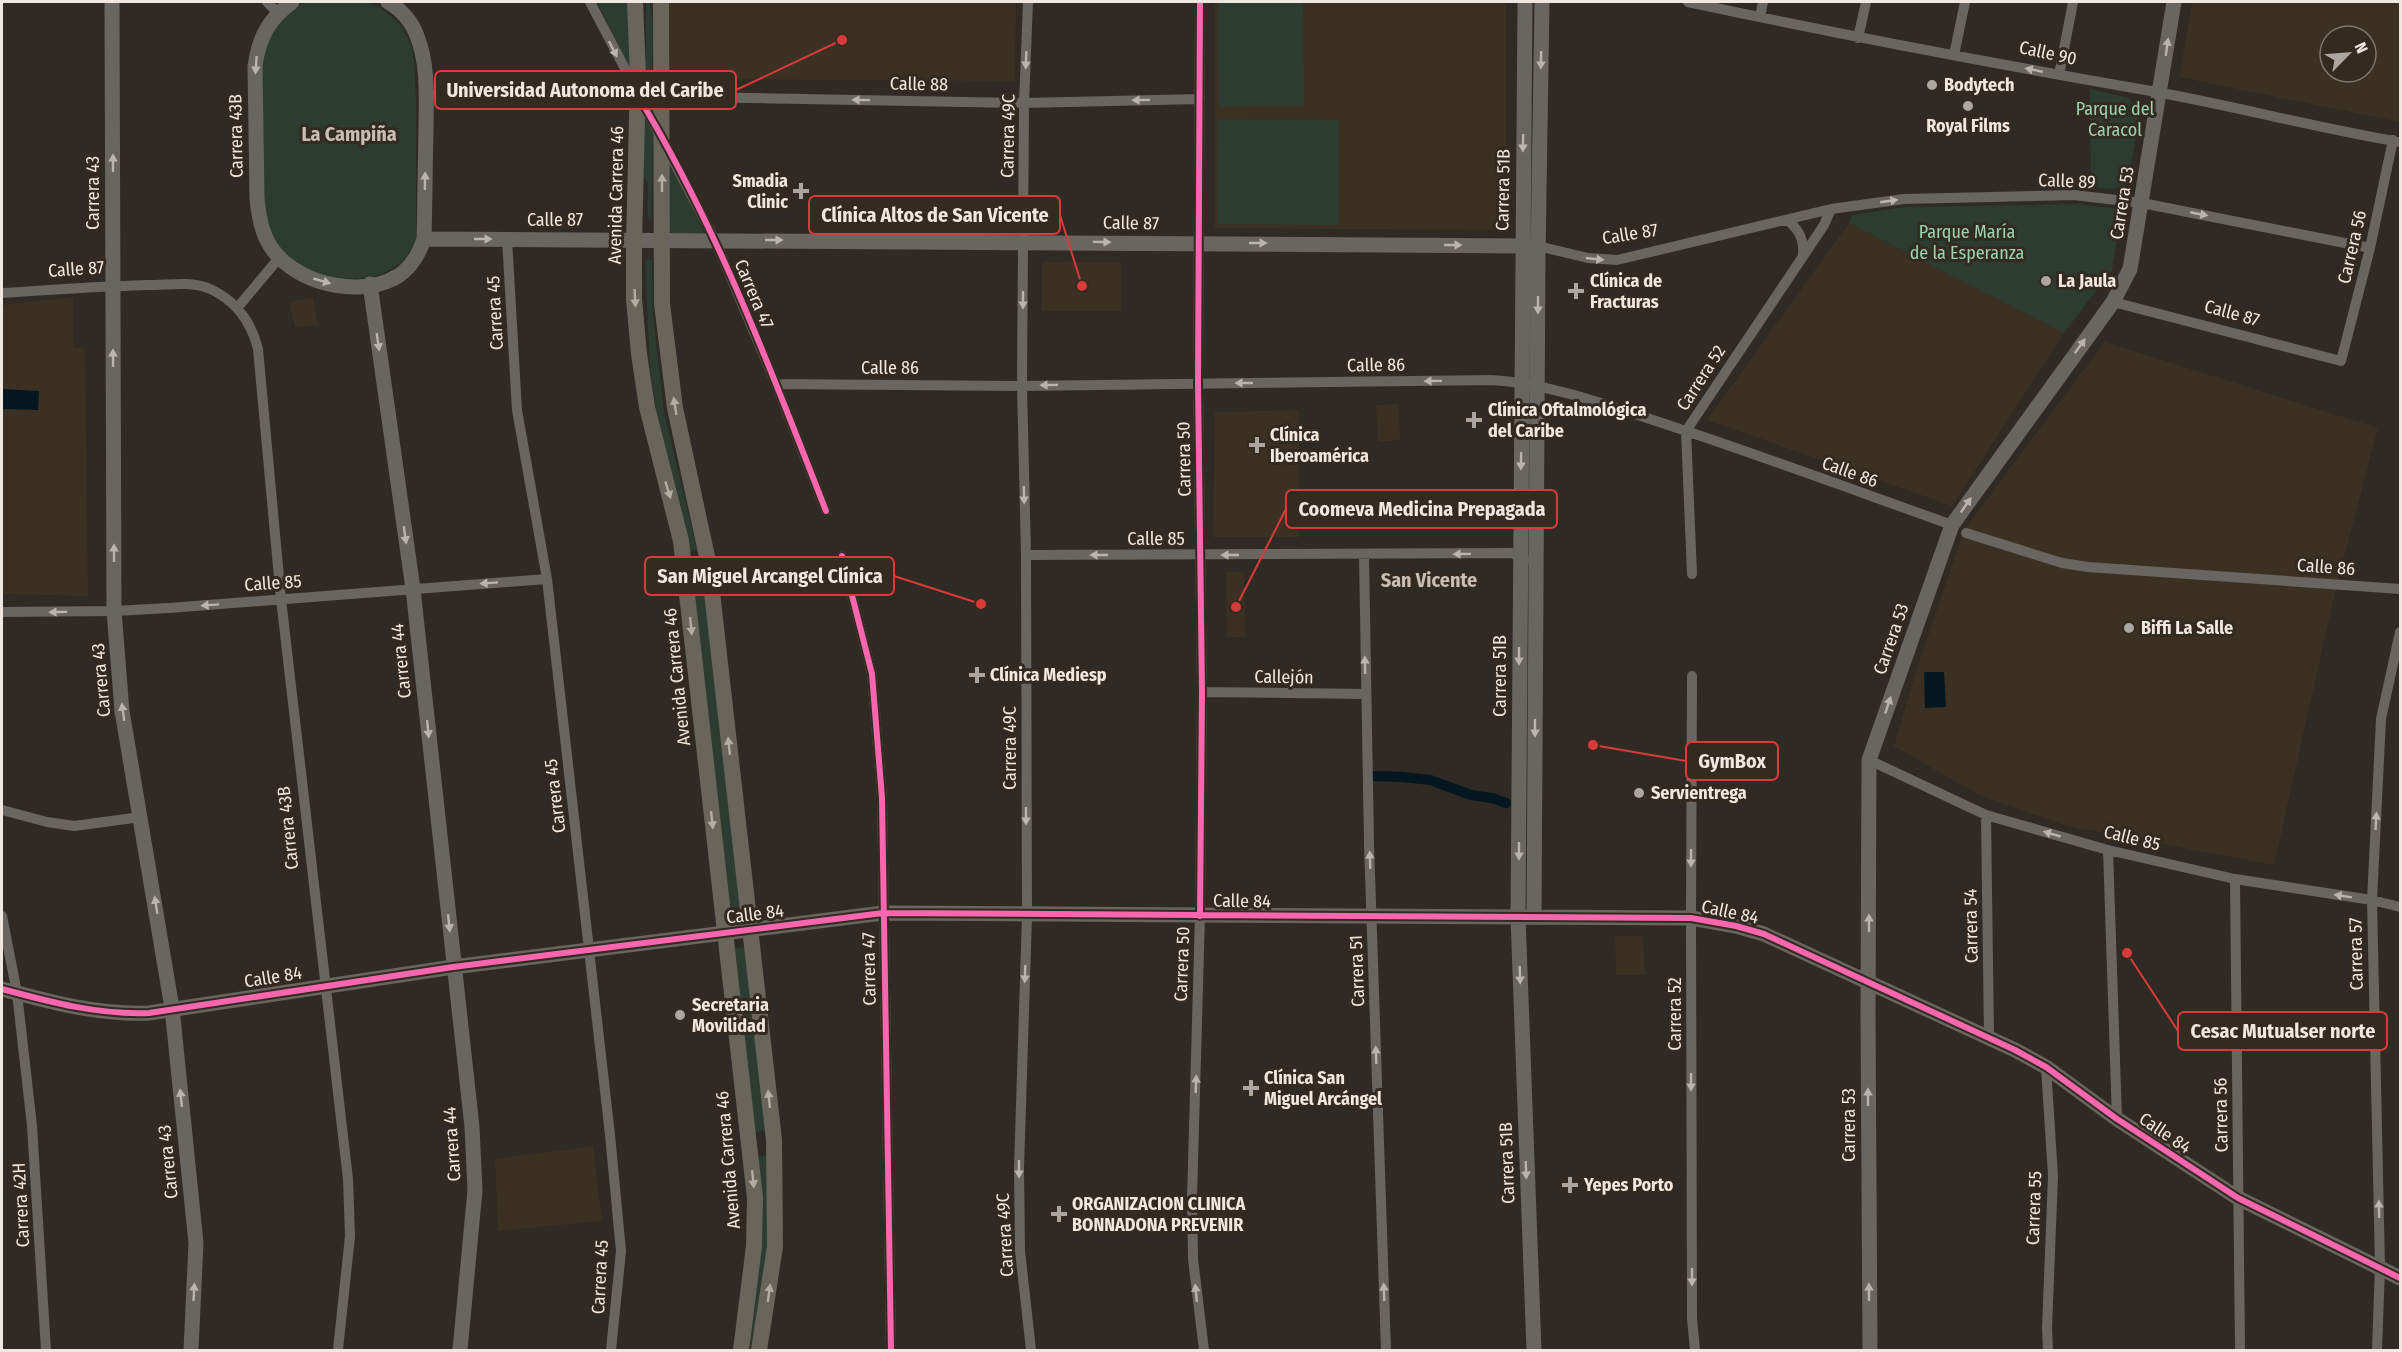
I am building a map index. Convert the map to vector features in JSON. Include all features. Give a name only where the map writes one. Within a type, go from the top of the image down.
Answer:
[{"type":"main road","name":"Avenida Carrera 46","points":[[635,2],[638,96],[634,299],[640,364],[659,460],[675,513],[684,568],[755,1198],[755,1227],[741,1350]]},
{"type":"main road","points":[[661,2],[662,304],[675,408],[713,566],[774,1140],[775,1247],[759,1350]]},
{"type":"main road","points":[[748,1142],[774,1140]]},
{"type":"street","name":"Carrera 43","points":[[112,2],[114,611],[122,711],[172,1008],[196,1243],[191,1350]]},
{"type":"street","points":[[273,7],[292,2]]},
{"type":"street","name":"Carrera 47","points":[[590,2],[715,240],[776,384],[826,511]]},
{"type":"street","name":"Carrera 49C","points":[[1028,2],[1024,103],[1022,386],[1026,555],[1027,916],[1019,1168],[1020,1251],[1031,1350]]},
{"type":"street","name":"Carrera 50","points":[[1200,2],[1198,383],[1202,692],[1193,1249],[1199,1321],[1204,1350]]},
{"type":"street","name":"Carrera 51B","points":[[1525,2],[1522,246],[1536,565],[1534,917]]},
{"type":"street","name":"Carrera 51B","points":[[1534,1350],[1518,917],[1519,557],[1538,246],[1542,2]]},
{"type":"street","name":"Calle 90","points":[[1688,2],[1858,38],[2160,93],[2397,141]]},
{"type":"street","points":[[1760,17],[1763,2]]},
{"type":"street","points":[[1858,38],[1866,2]]},
{"type":"street","points":[[1954,55],[1965,2]]},
{"type":"street","points":[[2059,75],[2073,2]]},
{"type":"street","name":"Carrera 53","points":[[1870,1350],[1869,760],[1952,525],[2113,302],[2130,269],[2174,2]]},
{"type":"street","points":[[238,306],[279,258],[302,274],[329,284],[350,286],[385,282],[410,266],[419,254],[424,239],[426,95],[423,55],[417,34],[394,3]]},
{"type":"street","name":"Carrera 43B","points":[[273,7],[262,35],[255,66],[256,198],[259,219],[267,241],[279,258]]},
{"type":"street","points":[[426,95],[568,97]]},
{"type":"street","name":"Calle 88","points":[[638,96],[1024,103],[1200,99]]},
{"type":"street","name":"Carrera 56","points":[[2341,361],[2397,141]]},
{"type":"street","name":"Calle 89","points":[[1831,209],[1915,198],[2074,195],[2142,203],[2370,248]]},
{"type":"street","name":"Calle 87","points":[[424,239],[1538,246],[1588,258],[1617,260],[1831,209]]},
{"type":"street","name":"Carrera 52","points":[[1692,574],[1686,431],[1824,225],[1831,209]]},
{"type":"street","points":[[1787,220],[1803,239],[1803,254]]},
{"type":"street","name":"Carrera 45","points":[[507,239],[517,410],[547,579],[590,950],[621,1251],[611,1350]]},
{"type":"street","name":"Carrera 44","points":[[370,284],[412,589],[472,1127],[475,1190],[460,1350]]},
{"type":"street","name":"Calle 87","points":[[2,293],[113,286],[198,285],[238,306]]},
{"type":"street","name":"Calle 87","points":[[2113,302],[2341,361]]},
{"type":"street","name":"Carrera 43B","points":[[238,306],[254,334],[258,349],[281,599],[348,1179],[350,1236],[338,1350]]},
{"type":"street","name":"Calle 86","points":[[776,384],[1022,386],[1492,380],[1529,383],[1566,392],[1686,431],[1952,525]]},
{"type":"street","name":"Calle 86","points":[[1966,533],[2062,563],[2088,567],[2400,589]]},
{"type":"street","name":"Calle 85","points":[[1026,555],[1512,553],[1536,565]]},
{"type":"street","name":"Carrera 51","points":[[1364,555],[1365,694],[1386,1350]]},
{"type":"street","name":"Carrera 47","points":[[842,556],[872,674],[882,798],[891,1350]]},
{"type":"street","points":[[684,568],[713,566]]},
{"type":"street","name":"Calle 85","points":[[2,612],[114,611],[547,579]]},
{"type":"street","name":"Carrera 57","points":[[2377,1350],[2380,1267],[2372,900],[2381,719],[2400,632]]},
{"type":"street","name":"Carrera 52","points":[[1692,676],[1690,918],[1692,1319],[1695,1350]]},
{"type":"street","name":"Callejón","points":[[1202,692],[1365,694]]},
{"type":"street","name":"Calle 85","points":[[1869,760],[1986,815],[2108,850],[2235,879],[2372,900],[2400,907]]},
{"type":"street","points":[[2,810],[47,822],[74,826],[141,817]]},
{"type":"street","name":"Carrera 54","points":[[1986,815],[1989,1036]]},
{"type":"street","points":[[2108,850],[2117,1119]]},
{"type":"street","name":"Carrera 56","points":[[2235,879],[2240,1350]]},
{"type":"street","name":"Calle 84","points":[[2,989],[109,1013],[149,1013],[453,967],[883,913],[1027,916],[1690,918],[1736,926],[1764,934],[1989,1036],[2046,1067],[2117,1119],[2238,1198],[2400,1278]]},
{"type":"street","name":"Carrera 42H","points":[[2,916],[17,993],[32,1126],[46,1350]]},
{"type":"street","name":"Carrera 55","points":[[2046,1067],[2053,1176],[2048,1350]]},
{"type":"shaded area","points":[[669,2],[1016,2],[1015,81],[668,79]]},
{"type":"shaded area","points":[[1215,2],[1506,2],[1506,230],[1215,228]]},
{"type":"shaded area","points":[[2192,2],[2400,2],[2400,122],[2179,77]]},
{"type":"shaded area","points":[[1849,223],[2064,333],[1952,506],[1707,420]]},
{"type":"shaded area","points":[[1042,262],[1121,262],[1121,311],[1042,311]]},
{"type":"shaded area","points":[[73,297],[73,347],[85,349],[88,596],[2,594],[2,305]]},
{"type":"shaded area","points":[[313,298],[318,325],[295,328],[289,302]]},
{"type":"shaded area","name":"Biffi La Salle","points":[[2105,342],[2378,428],[2337,584],[2274,865],[2067,826],[1979,795],[1894,746],[1916,671],[1964,530]]},
{"type":"shaded area","points":[[1399,404],[1400,440],[1378,442],[1376,405]]},
{"type":"shaded area","points":[[1299,410],[1299,537],[1213,537],[1215,412]]},
{"type":"shaded area","points":[[1226,572],[1244,572],[1245,637],[1227,637]]},
{"type":"shaded area","points":[[1615,936],[1643,936],[1645,975],[1616,975]]},
{"type":"shaded area","points":[[593,1146],[602,1221],[498,1231],[495,1159]]},
{"type":"green space","points":[[306,2],[366,2],[381,8],[399,23],[411,45],[416,100],[416,239],[401,262],[379,275],[340,278],[319,274],[301,266],[276,245],[263,214],[260,88],[264,48],[280,20]]},
{"type":"green space","points":[[597,2],[629,2],[634,77]]},
{"type":"green space","points":[[646,2],[650,2],[653,29],[652,77],[646,77]]},
{"type":"green space","points":[[1218,2],[1303,2],[1304,106],[1219,107]]},
{"type":"green space","name":"Parque del Caracol","points":[[2090,89],[2129,98],[2137,109],[2139,120],[2128,182],[2114,189],[2091,187]]},
{"type":"green space","points":[[642,106],[654,106],[651,223],[648,217],[648,182],[641,174]]},
{"type":"green space","points":[[1218,119],[1339,120],[1339,225],[1217,224]]},
{"type":"green space","points":[[666,149],[671,160],[704,233],[669,233]]},
{"type":"green space","name":"Parque María de la Esperanza","points":[[2079,204],[2122,209],[2112,270],[2064,333],[1849,223],[1852,215],[1905,207]]},
{"type":"green space","points":[[645,259],[652,260],[653,316],[664,412],[697,550],[690,552],[657,414],[650,368]]},
{"type":"green space","points":[[707,581],[741,907],[728,908],[694,582]]},
{"type":"green space","points":[[746,947],[765,1131],[754,1132],[734,948]]},
{"type":"green space","points":[[768,1155],[770,1230],[756,1341],[747,1341],[757,1157]]},
{"type":"water","points":[[2,389],[39,391],[38,410],[2,409]]},
{"type":"water","points":[[1924,672],[1944,672],[1946,707],[1925,708]]},
{"type":"waterway","points":[[1368,776],[1430,780],[1471,795],[1506,803]]},
{"type":"cycle path","points":[[1200,2],[1198,383],[1202,692],[1200,916]]},
{"type":"cycle path","points":[[638,96],[667,145],[718,247],[763,352],[826,511]]},
{"type":"cycle path","points":[[842,556],[872,674],[882,798],[891,1350]]},
{"type":"cycle path","points":[[2,989],[93,1010],[149,1013],[453,967],[883,913],[1691,918],[1736,926],[1764,934],[2015,1050],[2046,1067],[2117,1119],[2238,1198],[2400,1278]]},
{"type":"place","name":"Universidad Autonoma del Caribe","points":[[842,40]]},
{"type":"place","name":"Bodytech","points":[[1932,85]]},
{"type":"place","name":"Royal Films","points":[[1968,106]]},
{"type":"place","name":"Smadia Clinic","points":[[801,191]]},
{"type":"place","name":"La Jaula","points":[[2046,281]]},
{"type":"place","name":"Clínica Altos de San Vicente","points":[[1082,286]]},
{"type":"place","name":"Clínica de Fracturas","points":[[1576,291]]},
{"type":"place","name":"Clínica Oftalmológica del Caribe","points":[[1474,420]]},
{"type":"place","name":"Clínica Iberoamérica","points":[[1257,445]]},
{"type":"place","name":"San Miguel Arcangel Clínica","points":[[981,604]]},
{"type":"place","name":"Coomeva Medicina Prepagada","points":[[1236,607]]},
{"type":"place","name":"Biffi La Salle","points":[[2129,628]]},
{"type":"place","name":"Clínica Mediesp","points":[[977,675]]},
{"type":"place","name":"GymBox","points":[[1593,745]]},
{"type":"place","name":"Servientrega","points":[[1639,793]]},
{"type":"place","name":"Cesac Mutualser norte","points":[[2127,953]]},
{"type":"place","name":"Secretaria Movilidad","points":[[680,1015]]},
{"type":"place","name":"Clínica San Miguel Arcángel","points":[[1251,1088]]},
{"type":"place","name":"Yepes Porto","points":[[1570,1185]]},
{"type":"place","name":"ORGANIZACION CLINICA BONNADONA PREVENIR","points":[[1059,1214]]},
{"type":"district","name":"La Campiña","points":[[349,134]]},
{"type":"district","name":"San Vicente","points":[[1429,580]]}]
